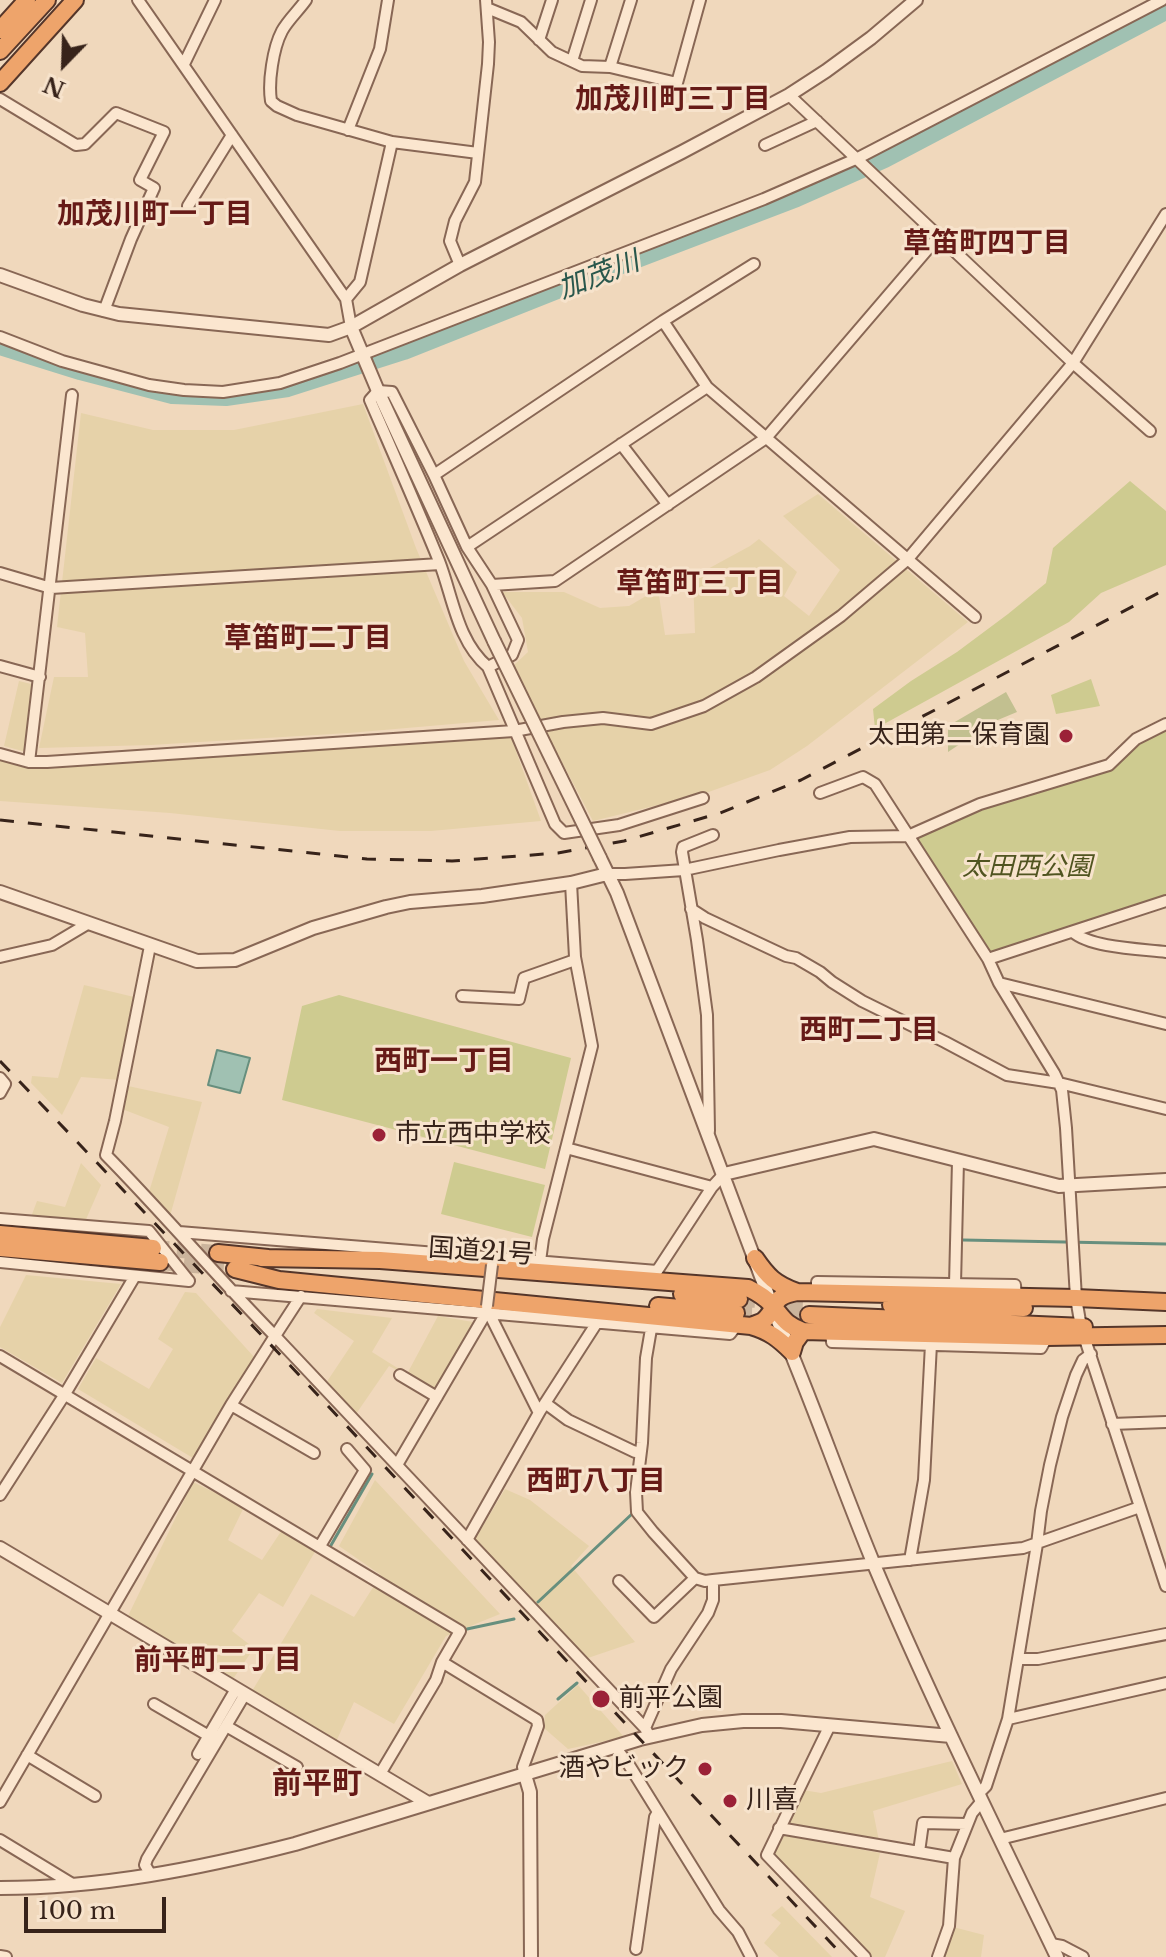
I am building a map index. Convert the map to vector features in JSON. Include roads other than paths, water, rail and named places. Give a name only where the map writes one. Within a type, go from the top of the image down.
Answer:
[{"type":"highway","points":[[0,30],[27,0]]},
{"type":"highway","points":[[0,42],[40,0]]},
{"type":"highway","points":[[0,51],[47,0]]},
{"type":"highway","points":[[0,83],[75,0]]},
{"type":"highway","points":[[0,1234],[156,1255],[0,1248]]},
{"type":"highway","points":[[218,1253],[261,1258],[380,1260],[742,1310],[764,1320],[779,1297],[786,1294],[807,1306],[1083,1332],[1166,1335]]},
{"type":"highway","points":[[755,1258],[766,1274],[807,1306],[831,1331],[1047,1337],[1166,1327]]},
{"type":"highway","points":[[742,1310],[754,1273],[755,1258]]},
{"type":"highway","points":[[231,1269],[279,1280],[742,1310],[766,1299],[793,1328],[807,1306]]},
{"type":"highway","points":[[807,1306],[1016,1297],[1166,1311]]},
{"type":"highway","points":[[807,1306],[1166,1302]]},
{"type":"highway","points":[[742,1310],[792,1352],[807,1306]]},
{"type":"street","points":[[138,0],[346,299],[351,327],[377,387],[494,641],[617,893],[874,1565],[951,1736],[1057,1957]]},
{"type":"street","points":[[184,64],[215,0]]},
{"type":"street","points":[[306,0],[282,31],[274,56],[269,89],[271,101],[297,115],[392,142],[478,153]]},
{"type":"street","points":[[348,130],[380,49],[388,0]]},
{"type":"street","points":[[539,40],[552,0]]},
{"type":"street","points":[[572,61],[591,0]]},
{"type":"street","points":[[610,67],[631,0]]},
{"type":"street","points":[[460,265],[450,241],[455,221],[475,182],[488,64],[486,4],[521,22],[552,52],[582,66],[610,67],[677,83],[700,0]]},
{"type":"street","points":[[0,275],[104,311],[329,335],[351,327],[460,265],[789,95],[871,38],[916,0]]},
{"type":"street","points":[[0,337],[62,361],[149,385],[223,392],[280,383],[364,356],[860,161],[1162,0]]},
{"type":"street","points":[[789,95],[1073,363],[1150,431]]},
{"type":"street","points":[[0,99],[76,145],[85,144],[116,113],[164,132],[140,180],[154,188],[104,311]]},
{"type":"street","points":[[765,145],[817,121]]},
{"type":"street","points":[[188,206],[232,135]]},
{"type":"street","points":[[346,299],[360,282],[392,142]]},
{"type":"street","points":[[0,754],[29,762],[47,762],[514,731],[603,718],[651,724],[704,706],[756,677],[841,616],[907,560],[1073,363],[1166,214]]},
{"type":"street","points":[[492,585],[555,581],[766,438],[939,236]]},
{"type":"street","points":[[434,475],[663,321],[754,264]]},
{"type":"street","points":[[663,321],[707,387],[975,617]]},
{"type":"street","points":[[377,387],[392,392],[467,547],[492,585],[518,640],[512,655],[488,667]]},
{"type":"street","points":[[377,387],[370,400],[440,564],[466,641],[475,656],[488,667],[555,824],[564,833],[619,825],[703,798]]},
{"type":"street","points":[[467,547],[707,387]]},
{"type":"street","points":[[29,762],[72,395]]},
{"type":"street","points":[[621,444],[668,505]]},
{"type":"street","points":[[0,573],[51,588],[440,564]]},
{"type":"street","points":[[0,666],[40,677]]},
{"type":"street","points":[[0,892],[197,961],[235,960],[313,928],[410,902],[482,896],[571,883],[607,874],[684,870],[850,837],[908,836],[980,804],[1109,765],[1136,739],[1166,724]]},
{"type":"street","points":[[820,793],[863,777],[875,784],[988,959],[1059,1083],[1065,1116],[1077,1303],[1083,1332],[1166,1586]]},
{"type":"street","points":[[709,1139],[707,1015],[682,852],[683,847],[713,835]]},
{"type":"street","points":[[540,1261],[592,1046],[575,960],[571,883]]},
{"type":"street","points":[[988,959],[1166,901]]},
{"type":"street","points":[[691,909],[773,950],[796,958],[862,1001],[1007,1075],[1059,1083],[1166,1109]]},
{"type":"street","points":[[0,957],[52,945],[89,923]]},
{"type":"street","points":[[1073,932],[1093,943],[1166,952]]},
{"type":"street","points":[[150,946],[106,1155],[648,1732]]},
{"type":"street","points":[[462,996],[519,999],[524,978],[575,960]]},
{"type":"street","points":[[999,983],[1166,1024]]},
{"type":"street","points":[[0,1078],[5,1084],[0,1093]]},
{"type":"street","points":[[179,1232],[492,1261],[540,1261],[657,1271],[712,1187],[724,1174],[874,1139],[1059,1186],[1166,1180]]},
{"type":"street","points":[[566,1148],[712,1187]]},
{"type":"street","points":[[955,1284],[958,1161]]},
{"type":"street","points":[[0,1219],[149,1231],[189,1281],[0,1262]]},
{"type":"street","points":[[492,1261],[489,1311],[542,1408],[635,1452],[641,1451]]},
{"type":"street","points":[[0,1495],[135,1276]]},
{"type":"street","points":[[807,1306],[817,1282],[1015,1285],[1016,1297]]},
{"type":"street","points":[[231,1291],[730,1334],[742,1310]]},
{"type":"street","points":[[0,1802],[231,1405],[301,1296]]},
{"type":"street","points":[[397,1465],[489,1311]]},
{"type":"street","points":[[467,1540],[542,1408],[596,1324]]},
{"type":"street","points":[[651,1329],[646,1358],[637,1512],[695,1578],[705,1581],[1023,1548],[1140,1507]]},
{"type":"street","points":[[831,1331],[832,1342],[1041,1348],[1047,1337]]},
{"type":"street","points":[[910,1560],[924,1480],[931,1344]]},
{"type":"street","points":[[938,1957],[949,1926],[954,1858],[986,1786],[1008,1719],[1041,1511],[1062,1417],[1076,1375],[1083,1360],[1091,1354]]},
{"type":"street","points":[[0,1356],[460,1631],[442,1662],[436,1680],[380,1774]]},
{"type":"street","points":[[400,1375],[437,1397]]},
{"type":"street","points":[[231,1405],[314,1453]]},
{"type":"street","points":[[1112,1424],[1166,1422]]},
{"type":"street","points":[[320,1546],[365,1470],[347,1449]]},
{"type":"street","points":[[1151,1542],[1166,1540]]},
{"type":"street","points":[[0,1548],[428,1803]]},
{"type":"street","points":[[619,1581],[654,1617],[695,1578]]},
{"type":"street","points":[[648,1732],[671,1669],[708,1613],[713,1600],[713,1580]]},
{"type":"street","points":[[1019,1659],[1038,1659],[1166,1634]]},
{"type":"street","points":[[442,1662],[537,1720],[538,1726],[523,1767],[530,1792],[531,1957]]},
{"type":"street","points":[[1008,1719],[1166,1683]]},
{"type":"street","points":[[151,1875],[145,1865],[147,1859],[226,1726],[240,1692]]},
{"type":"street","points":[[198,1754],[240,1692]]},
{"type":"street","points":[[154,1704],[209,1736]]},
{"type":"street","points":[[0,1888],[74,1885],[151,1875],[259,1854],[616,1748],[648,1732],[743,1721],[781,1721],[951,1736]]},
{"type":"street","points":[[830,1725],[767,1855],[865,1957]]},
{"type":"street","points":[[226,1726],[297,1767]]},
{"type":"street","points":[[616,1748],[719,1910],[738,1932],[751,1957]]},
{"type":"street","points":[[27,1755],[95,1796]]},
{"type":"street","points":[[1000,1839],[1166,1798]]},
{"type":"street","points":[[636,1949],[658,1812]]},
{"type":"street","points":[[919,1852],[923,1823],[967,1824]]},
{"type":"street","points":[[779,1828],[954,1858]]},
{"type":"street","points":[[0,1840],[74,1885]]},
{"type":"street","points":[[1051,1944],[1083,1957]]},
{"type":"street","points":[[0,1956],[6,1957]]},
{"type":"waterway","name":"加茂川","points":[[0,347],[172,396],[226,398],[288,389],[404,352],[797,199],[885,160],[1166,12]]},
{"type":"waterway","points":[[963,1240],[1166,1244]]},
{"type":"waterway","points":[[330,1547],[372,1474]]},
{"type":"waterway","points":[[538,1602],[633,1513]]},
{"type":"waterway","points":[[467,1629],[514,1619]]},
{"type":"waterway","points":[[558,1699],[577,1683]]},
{"type":"tunnel","points":[[153,1248],[218,1253]]},
{"type":"tunnel","points":[[160,1262],[226,1268]]},
{"type":"tunnel","points":[[739,1299],[810,1302]]},
{"type":"tunnel","points":[[736,1313],[809,1315]]},
{"type":"railway","points":[[0,820],[367,859],[452,861],[558,853],[624,841],[720,813],[801,780],[1166,589]]},
{"type":"railway","points":[[0,1061],[270,1344],[844,1957]]},
{"type":"place","name":"太田第二保育園","points":[[1066,736]]},
{"type":"place","name":"市立西中学校","points":[[379,1135]]},
{"type":"place","name":"前平公園","points":[[601,1699]]},
{"type":"place","name":"酒やビック","points":[[705,1769]]},
{"type":"place","name":"川喜","points":[[730,1801]]},
{"type":"district","name":"加茂川町三丁目","points":[[673,100]]},
{"type":"district","name":"加茂川町一丁目","points":[[155,215]]},
{"type":"district","name":"草笛町四丁目","points":[[987,244]]},
{"type":"district","name":"草笛町三丁目","points":[[700,584]]},
{"type":"district","name":"草笛町二丁目","points":[[308,639]]},
{"type":"district","name":"西町二丁目","points":[[869,1031]]},
{"type":"district","name":"西町一丁目","points":[[444,1062]]},
{"type":"district","name":"西町八丁目","points":[[596,1482]]},
{"type":"district","name":"前平町二丁目","points":[[218,1661]]},
{"type":"district","name":"前平町","points":[[317,1785]]},
{"type":"park label","name":"太田西公園","points":[[1027,868]]}]
